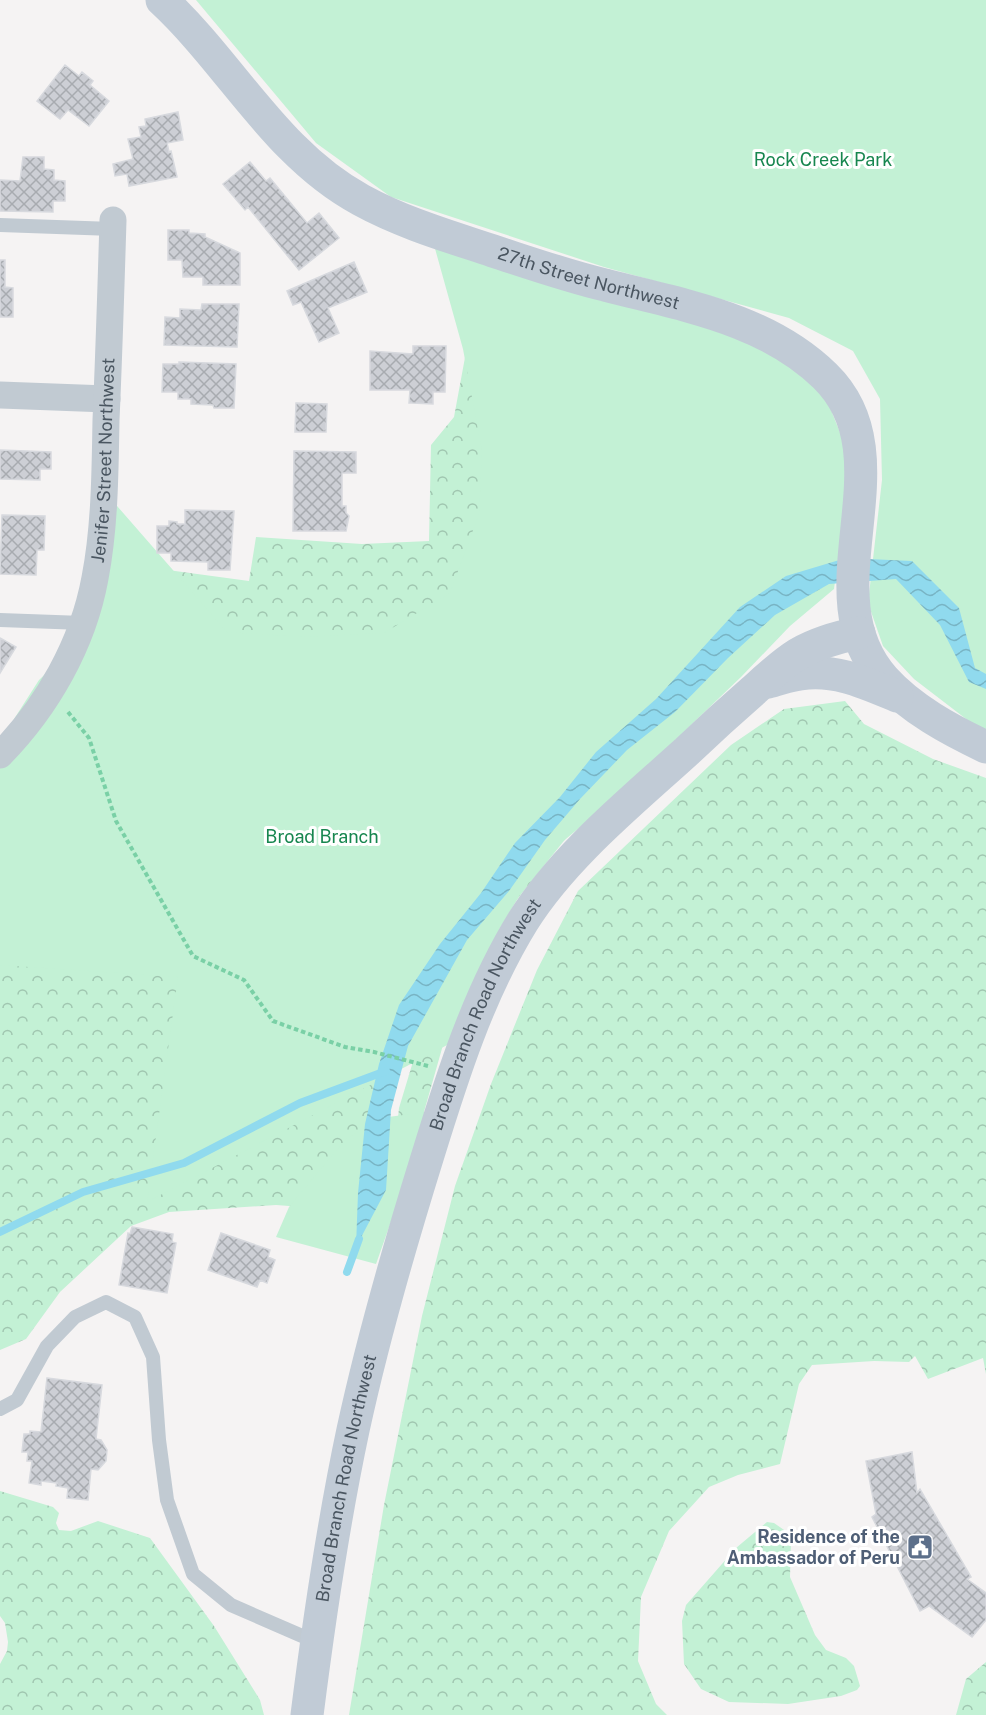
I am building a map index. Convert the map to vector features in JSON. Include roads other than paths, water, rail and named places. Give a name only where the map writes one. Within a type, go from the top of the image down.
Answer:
[{"type":"main road","name":"27th Street Northwest","points":[[162,0],[188,24],[284,140],[327,179],[360,200],[398,218],[450,238],[590,281],[742,323],[781,342],[808,361],[834,386],[848,409],[857,434],[861,478],[852,587],[853,607],[859,633]]},
{"type":"main road","name":"Broad Branch Road Northwest","points":[[307,1715],[316,1642],[350,1445],[384,1303],[454,1073],[492,978],[524,921],[560,872],[594,837],[760,684],[799,653],[826,641],[859,633]]},
{"type":"main road","points":[[859,633],[867,654],[878,671],[905,699],[928,715],[986,747]]},
{"type":"main road","points":[[760,684],[800,674],[825,673],[859,680],[905,699]]},
{"type":"street","name":"Jenifer Street Northwest","points":[[0,755],[40,708],[51,690],[83,623],[96,577],[104,509],[113,225]]},
{"type":"street","points":[[0,396],[107,399]]},
{"type":"lane","points":[[0,225],[113,225]]},
{"type":"lane","points":[[0,620],[83,623]]},
{"type":"lane","points":[[0,1408],[17,1400],[47,1346],[75,1317],[106,1302],[135,1317],[153,1357],[159,1440],[167,1500],[194,1574],[231,1605],[316,1642]]},
{"type":"water","points":[[846,558],[912,561],[959,608],[975,668],[986,674],[986,689],[969,682],[940,625],[896,579],[829,584],[775,615],[728,658],[675,712],[627,750],[580,799],[545,840],[509,891],[467,940],[408,1046],[391,1110],[386,1190],[356,1247],[358,1193],[365,1124],[379,1064],[399,1005],[440,944],[481,893],[515,843],[560,797],[596,752],[656,699],[740,607],[786,576]]},
{"type":"waterway","points":[[0,1232],[83,1192],[184,1163],[300,1103],[386,1071]]},
{"type":"waterway","name":"Broad Branch","points":[[347,1272],[359,1239]]},
{"type":"place","name":"Residence of the Ambassador of Peru","points":[[920,1547]]},
{"type":"park label","name":"Rock Creek Park","points":[[823,160]]}]
